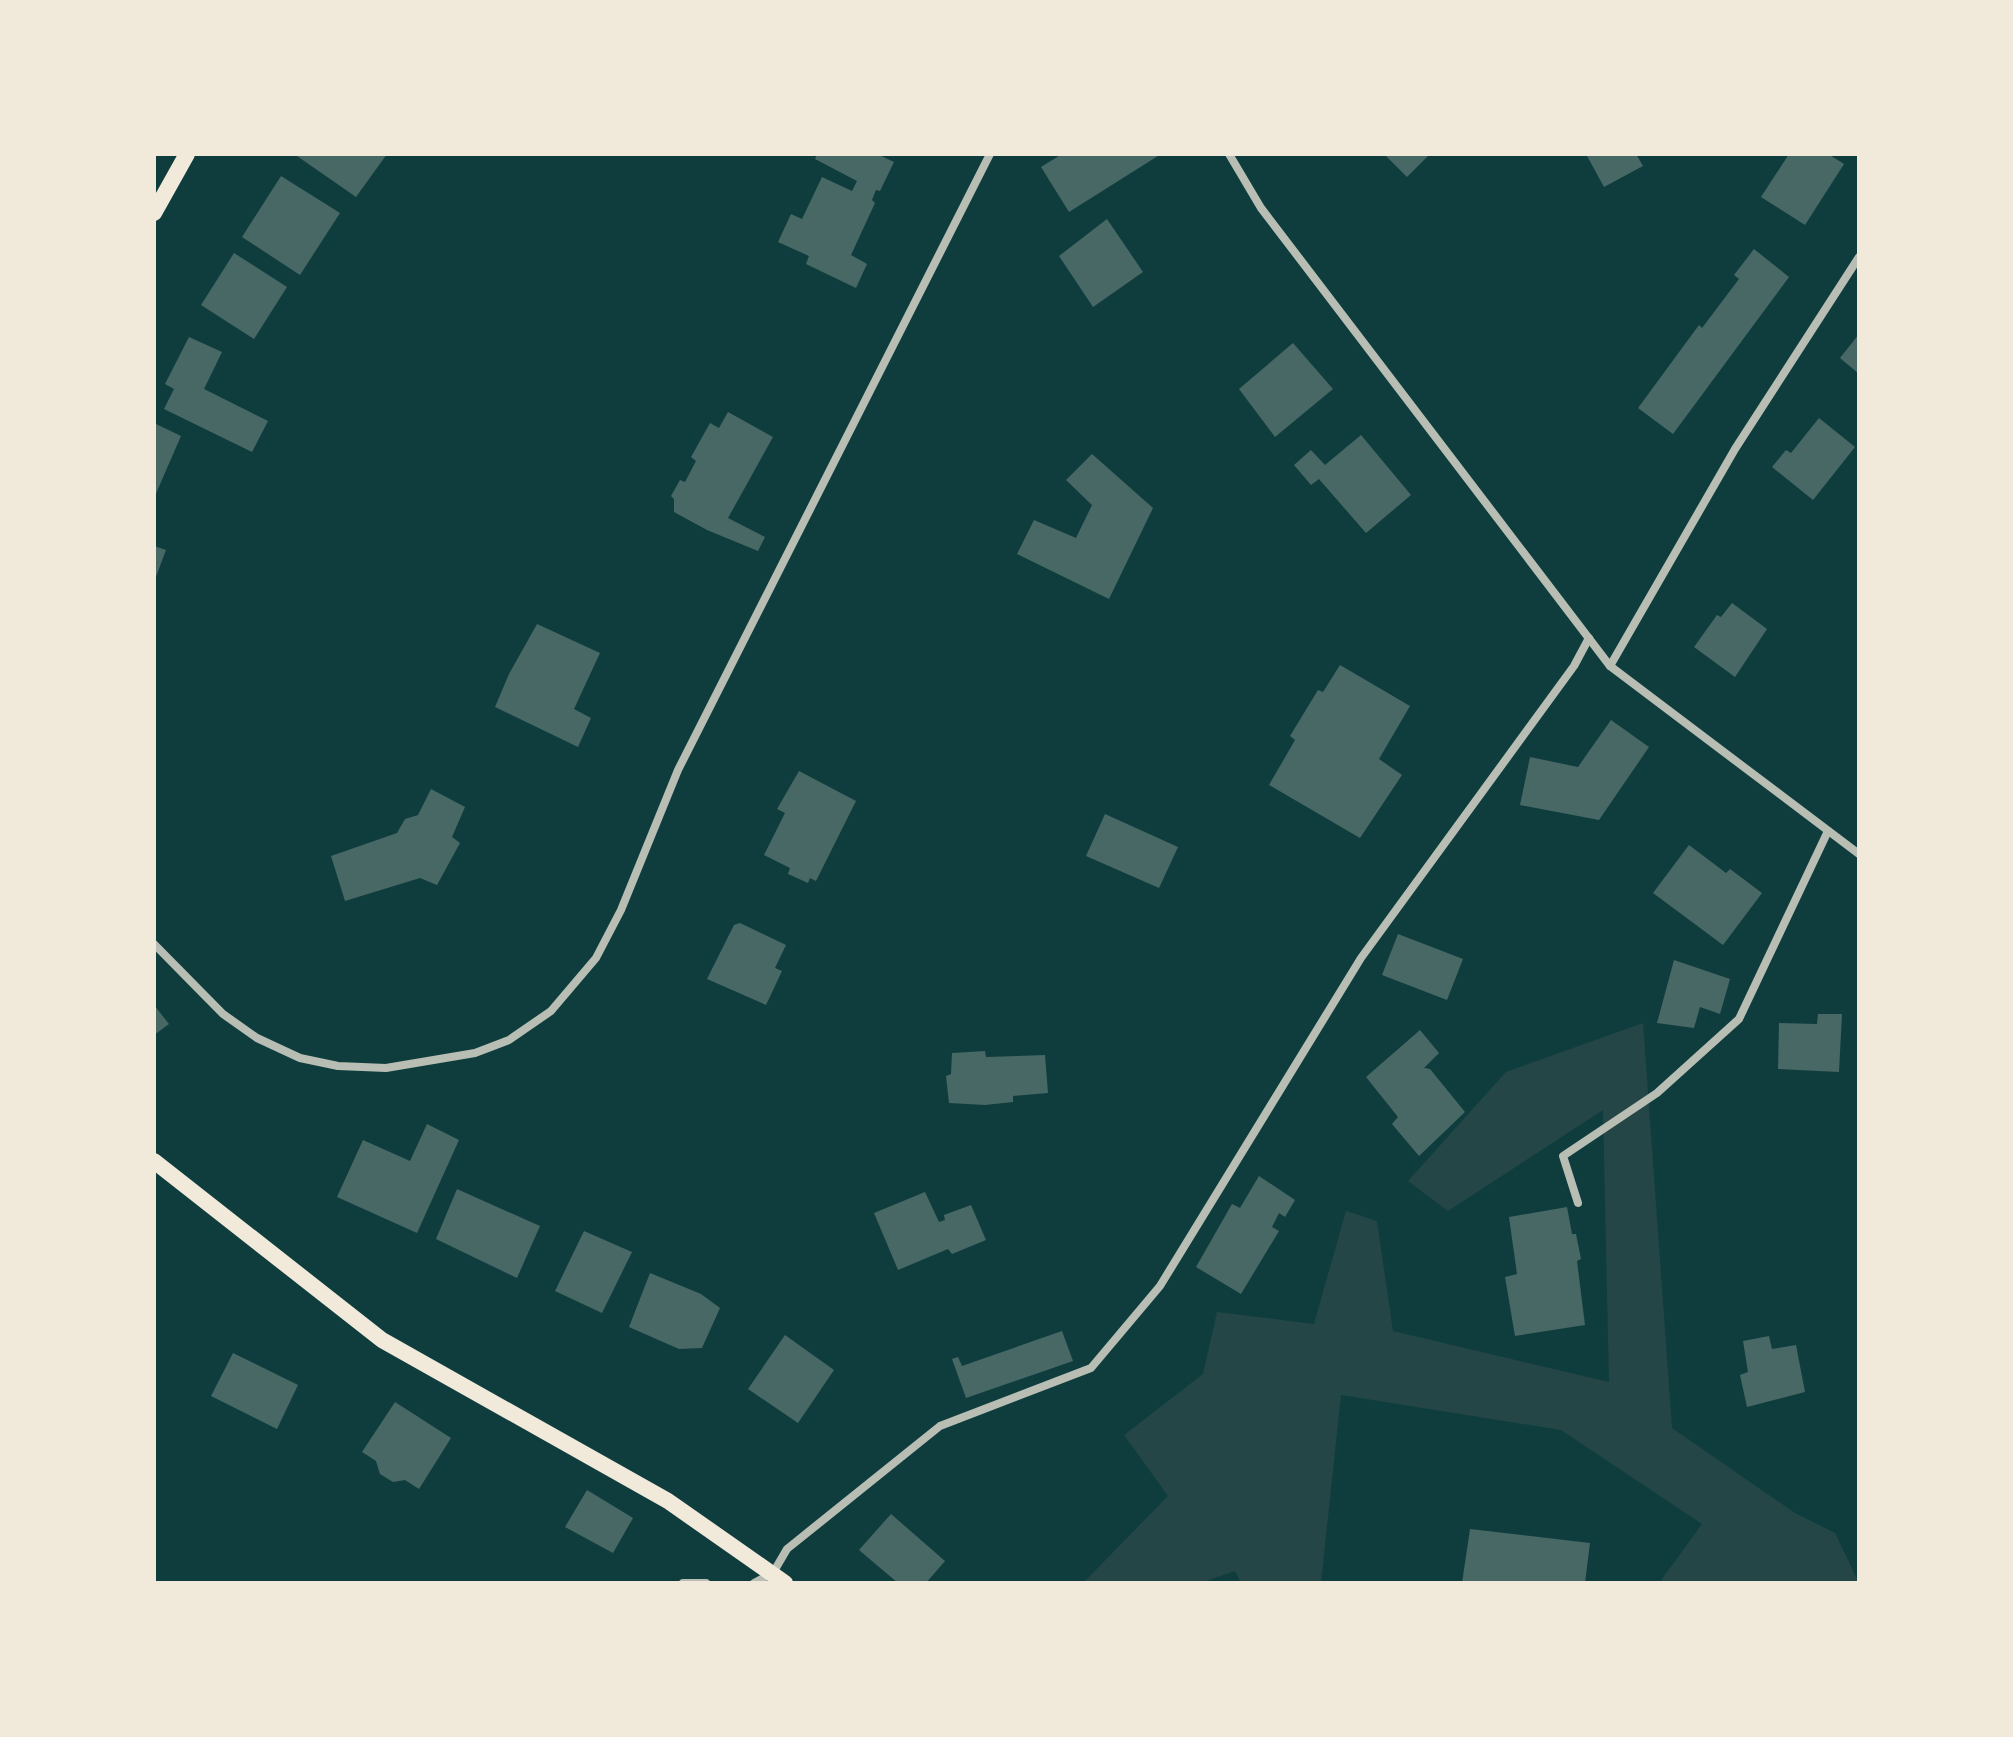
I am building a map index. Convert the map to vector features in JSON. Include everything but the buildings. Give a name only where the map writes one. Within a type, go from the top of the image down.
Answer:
[{"type":"main road","points":[[154,213],[187,154]]},
{"type":"main road","points":[[154,1161],[382,1340],[668,1501],[779,1578]]},
{"type":"street","points":[[154,944],[223,1014],[257,1038],[300,1058],[338,1066],[386,1068],[475,1053],[509,1040],[551,1011],[596,958],[621,910],[678,770],[990,154]]},
{"type":"street","points":[[1229,154],[1261,208],[1610,666],[1859,854]]},
{"type":"street","points":[[1610,666],[1735,449],[1859,257]]},
{"type":"street","points":[[754,1583],[779,1578],[787,1549],[940,1426],[1091,1368],[1160,1286],[1361,958],[1574,666],[1589,638]]},
{"type":"street","points":[[1578,1203],[1563,1156],[1657,1093],[1739,1019],[1828,831]]},
{"type":"street","points":[[683,1583],[706,1583]]},
{"type":"shaded area","points":[[1643,1023],[1672,1428],[1795,1513],[1835,1533],[1859,1583],[1659,1583],[1702,1524],[1561,1430],[1341,1395],[1321,1583],[1241,1583],[1235,1571],[1201,1583],[1083,1583],[1168,1496],[1124,1435],[1203,1374],[1217,1312],[1314,1324],[1346,1211],[1377,1221],[1393,1331],[1609,1382],[1603,1110],[1448,1211],[1408,1181],[1506,1072]]}]
